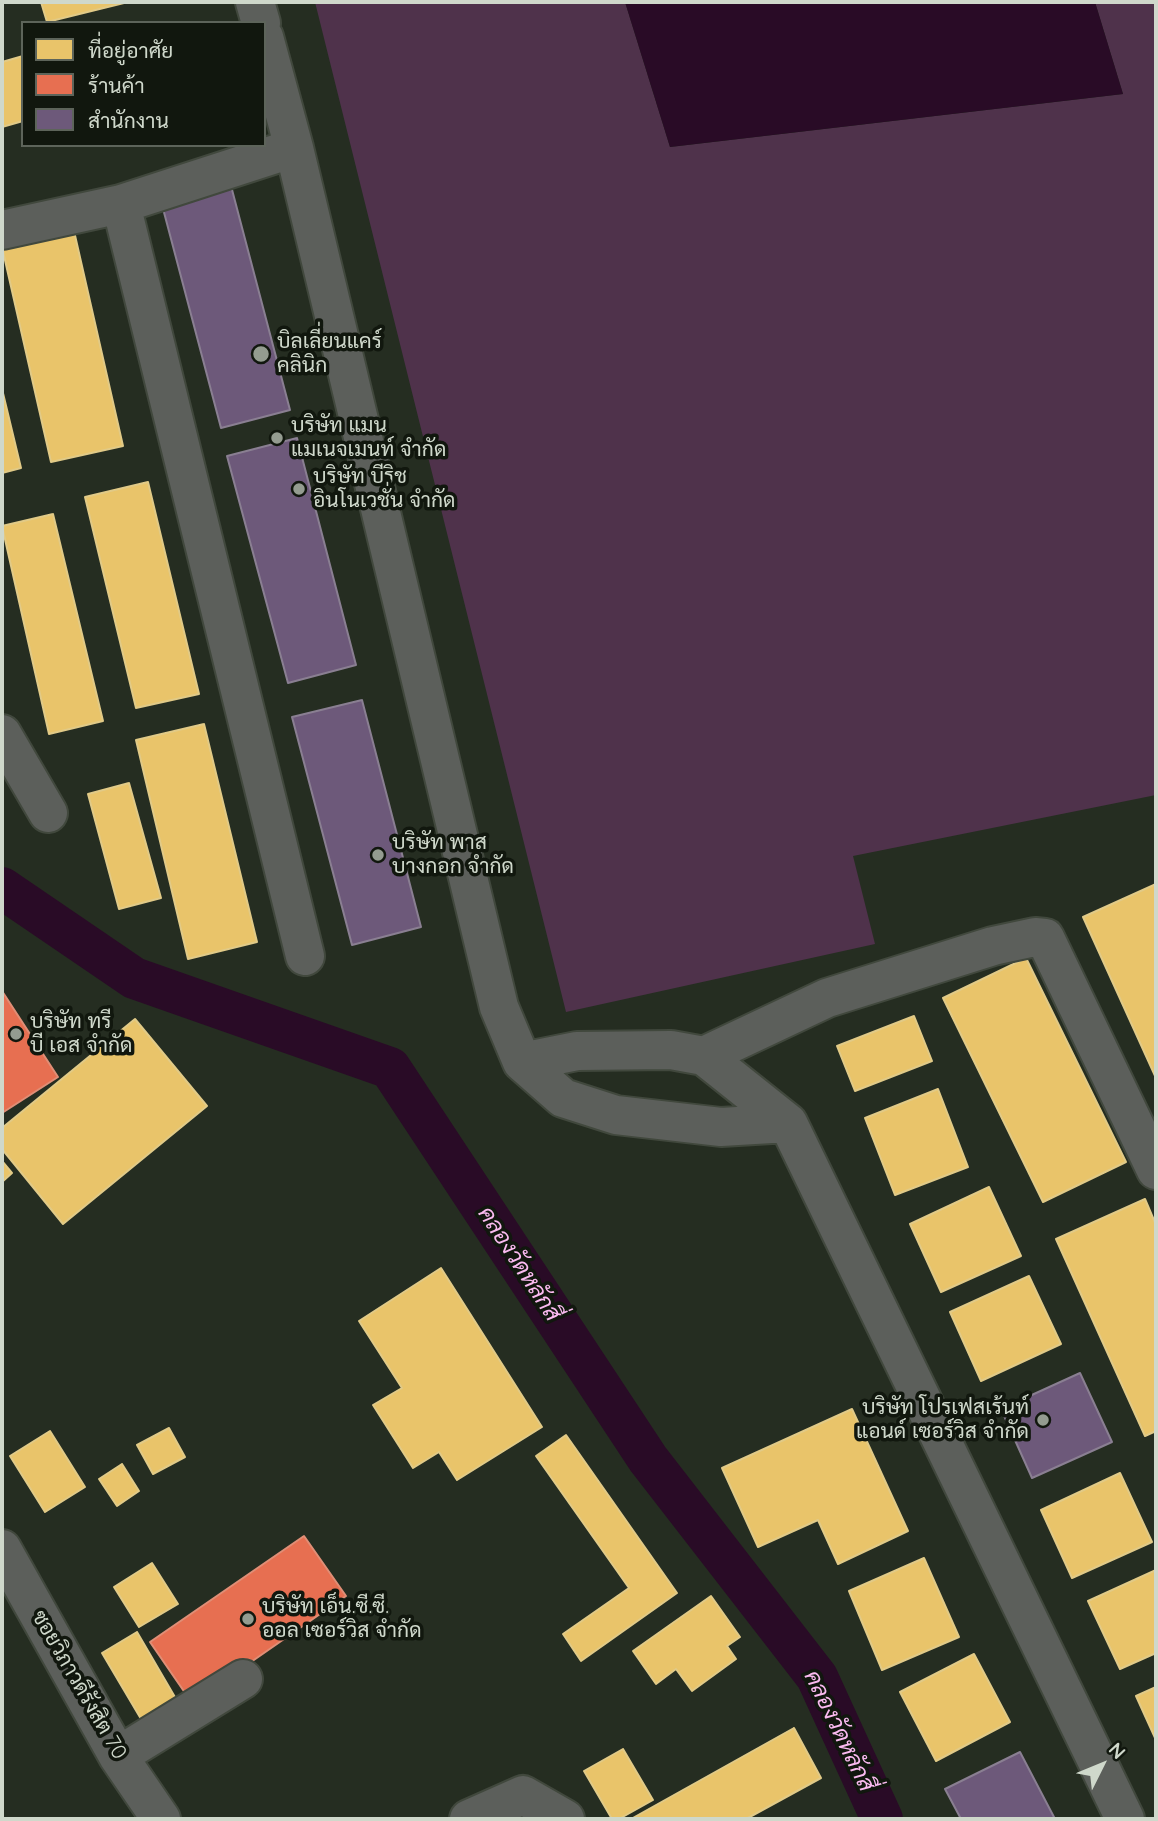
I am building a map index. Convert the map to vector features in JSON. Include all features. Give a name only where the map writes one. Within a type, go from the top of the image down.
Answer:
[{"type":"street","points":[[255,2],[260,21]]},
{"type":"street","points":[[266,44],[294,148],[499,1007],[522,1062],[563,1098],[616,1115],[721,1127],[788,1123]]},
{"type":"street","points":[[2,230],[121,204],[294,148]]},
{"type":"street","points":[[121,204],[305,956]]},
{"type":"street","points":[[2,734],[48,813]]},
{"type":"street","points":[[704,1056],[827,998],[993,946],[1035,937],[1045,938],[1156,1170]]},
{"type":"street","points":[[522,1062],[577,1051],[671,1050],[704,1056],[788,1123],[1125,1819]]},
{"type":"street","name":"ซอยวิภาวดีรังสิต 70","points":[[2,1549],[118,1756],[161,1819]]},
{"type":"street","points":[[118,1756],[243,1679]]},
{"type":"street","points":[[469,1819],[523,1795],[565,1819]]},
{"type":"shaded area","points":[[315,2],[625,2],[670,147],[1123,94],[1095,2],[1156,2],[1156,795],[853,856],[875,944],[566,1012]]},
{"type":"shaded area","points":[[625,2],[1095,2],[1123,94],[670,147]]},
{"type":"building: ที่อยู่อาศัย","points":[[41,2],[128,2],[51,21],[47,21]]},
{"type":"building: ที่อยู่อาศัย","points":[[21,57],[21,122],[2,127],[2,62]]},
{"type":"building: ที่อยู่อาศัย","points":[[74,231],[123,446],[51,462],[2,247]]},
{"type":"building: ที่อยู่อาศัย","points":[[2,389],[21,468],[2,473]]},
{"type":"building: ที่อยู่อาศัย","points":[[148,482],[199,694],[136,708],[85,497]]},
{"type":"building: ที่อยู่อาศัย","points":[[53,514],[103,721],[49,734],[2,526]]},
{"type":"building: ที่อยู่อาศัย","points":[[204,724],[257,942],[188,959],[136,740]]},
{"type":"building: ที่อยู่อาศัย","points":[[129,783],[161,898],[119,909],[88,794]]},
{"type":"building: ที่อยู่อาศัย","points":[[1156,884],[1156,1078],[1083,917]]},
{"type":"building: ที่อยู่อาศัย","points":[[1026,958],[1126,1162],[1043,1202],[943,998]]},
{"type":"building: ที่อยู่อาศัย","points":[[914,1016],[932,1061],[855,1091],[837,1046]]},
{"type":"building: ที่อยู่อาศัย","points":[[135,1019],[207,1106],[63,1224],[2,1149],[2,1128]]},
{"type":"building: ที่อยู่อาศัย","points":[[938,1089],[968,1167],[895,1195],[865,1118]]},
{"type":"building: ที่อยู่อาศัย","points":[[2,1161],[12,1173],[2,1182]]},
{"type":"building: ที่อยู่อาศัย","points":[[989,1187],[1021,1256],[941,1292],[910,1224]]},
{"type":"building: ที่อยู่อาศัย","points":[[1145,1199],[1156,1225],[1156,1431],[1145,1436],[1056,1239]]},
{"type":"building: ที่อยู่อาศัย","points":[[441,1268],[542,1427],[457,1480],[439,1452],[413,1468],[373,1405],[402,1388],[359,1321]]},
{"type":"building: ที่อยู่อาศัย","points":[[1029,1276],[1061,1344],[981,1381],[950,1312]]},
{"type":"building: ที่อยู่อาศัย","points":[[852,1409],[908,1531],[838,1564],[818,1520],[758,1547],[722,1468]]},
{"type":"building: ที่อยู่อาศัย","points":[[169,1428],[185,1457],[153,1474],[137,1445]]},
{"type":"building: ที่อยู่อาศัย","points":[[50,1431],[85,1487],[45,1512],[10,1456]]},
{"type":"building: ที่อยู่อาศัย","points":[[566,1435],[677,1593],[581,1661],[563,1634],[629,1588],[536,1456]]},
{"type":"building: ที่อยู่อาศัย","points":[[122,1464],[139,1491],[117,1506],[99,1479]]},
{"type":"building: ที่อยู่อาศัย","points":[[1120,1473],[1152,1542],[1072,1578],[1041,1510]]},
{"type":"building: ที่อยู่อาศัย","points":[[924,1558],[959,1637],[882,1670],[849,1591]]},
{"type":"building: ที่อยู่อาศัย","points":[[152,1563],[178,1604],[139,1627],[114,1587]]},
{"type":"building: ที่อยู่อาศัย","points":[[1156,1570],[1156,1653],[1120,1669],[1088,1601]]},
{"type":"building: ที่อยู่อาศัย","points":[[711,1596],[740,1637],[727,1646],[736,1659],[692,1691],[676,1669],[656,1684],[633,1651]]},
{"type":"building: ที่อยู่อาศัย","points":[[137,1632],[179,1704],[144,1724],[102,1653]]},
{"type":"building: ที่อยู่อาศัย","points":[[974,1654],[1010,1722],[936,1761],[900,1692]]},
{"type":"building: ที่อยู่อาศัย","points":[[1156,1687],[1156,1740],[1136,1696]]},
{"type":"building: ที่อยู่อาศัย","points":[[794,1728],[821,1778],[746,1819],[631,1819]]},
{"type":"building: ที่อยู่อาศัย","points":[[623,1749],[653,1800],[619,1819],[612,1819],[584,1771]]},
{"type":"building: ร้านค้า","name":"บริษัท ทรี บี เอส จำกัด","points":[[2,991],[58,1077],[2,1113]]},
{"type":"building: ร้านค้า","name":"บริษัท เอ็น.ซี.ซี. ออล เซอร์วิส จำกัด","points":[[304,1536],[346,1596],[192,1703],[150,1642]]},
{"type":"building: สำนักงาน","points":[[230,182],[290,410],[221,428],[161,201]]},
{"type":"building: สำนักงาน","points":[[297,438],[356,665],[288,683],[227,456]]},
{"type":"building: สำนักงาน","points":[[362,700],[421,927],[352,945],[292,717]]},
{"type":"building: สำนักงาน","points":[[1080,1373],[1112,1442],[1032,1478],[1001,1409]]},
{"type":"building: สำนักงาน","points":[[1020,1752],[1055,1819],[961,1819],[945,1789]]},
{"type":"waterway","name":"คลองวัดหลักสี่","points":[[2,888],[134,978],[390,1068],[648,1459],[817,1677],[882,1819]]},
{"type":"place","name":"บิลเลี่ยนแคร์ คลินิก","points":[[261,354]]},
{"type":"place","name":"บริษัท แมน แมเนจเมนท์ จำกัด","points":[[277,438]]},
{"type":"place","name":"บริษัท บีริช อินโนเวชั่น จำกัด","points":[[299,489]]},
{"type":"place","name":"บริษัท พาส บางกอก จำกัด","points":[[378,855]]},
{"type":"place","name":"บริษัท ทรี บี เอส จำกัด","points":[[16,1034]]},
{"type":"place","name":"บริษัท โปรเฟสเร้นท์ แอนด์ เซอร์วิส จำกัด","points":[[1043,1420]]},
{"type":"place","name":"บริษัท เอ็น.ซี.ซี. ออล เซอร์วิส จำกัด","points":[[248,1619]]}]
